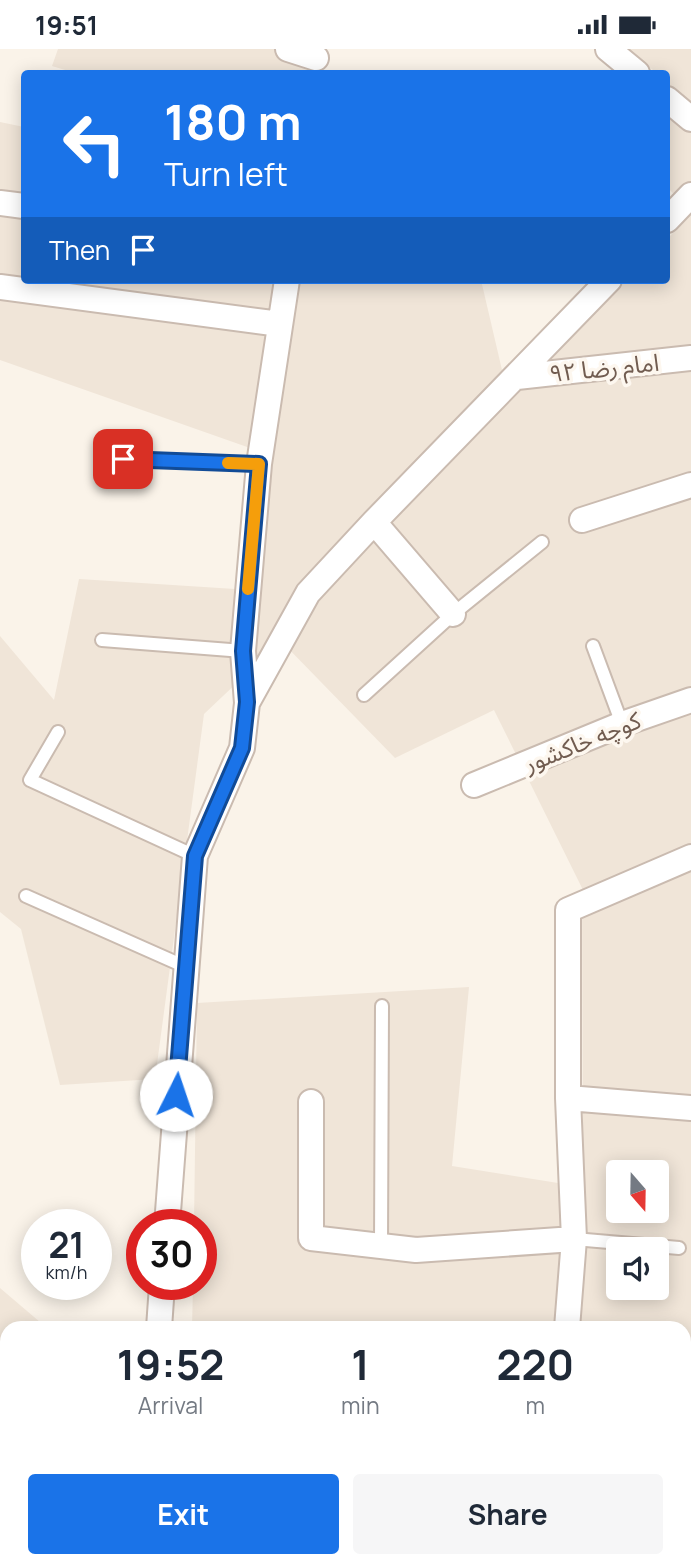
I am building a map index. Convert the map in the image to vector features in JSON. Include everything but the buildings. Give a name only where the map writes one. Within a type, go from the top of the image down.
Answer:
[{"type":"street","points":[[288,49],[316,60]]},
{"type":"street","points":[[608,49],[633,70]]},
{"type":"street","points":[[670,102],[691,119]]},
{"type":"street","points":[[670,217],[691,195]]},
{"type":"street","points":[[0,203],[21,206]]},
{"type":"street","points":[[168,1209],[195,856],[242,748],[247,702],[243,651],[259,464],[286,284]]},
{"type":"street","points":[[247,702],[308,593],[605,284]]},
{"type":"street","points":[[0,288],[280,324]]},
{"type":"street","name":"امام رضا ۹۲","points":[[516,377],[691,358]]},
{"type":"street","points":[[582,520],[691,485]]},
{"type":"street","points":[[374,522],[453,614]]},
{"type":"street","name":"کوچه خاکشور","points":[[474,785],[622,724],[691,700]]},
{"type":"street","points":[[568,1321],[574,1239],[568,1098],[568,910],[691,857]]},
{"type":"street","points":[[568,1098],[691,1108]]},
{"type":"street","points":[[311,1102],[311,1238],[416,1250],[574,1239]]},
{"type":"street","points":[[159,1321],[161,1300]]},
{"type":"lane","points":[[123,459],[259,464]]},
{"type":"lane","points":[[364,695],[453,614],[542,542]]},
{"type":"lane","points":[[102,641],[243,651]]},
{"type":"lane","points":[[593,646],[622,724]]},
{"type":"lane","points":[[58,732],[30,780],[195,856]]},
{"type":"lane","points":[[26,896],[186,967]]},
{"type":"lane","points":[[380,1246],[382,1006]]},
{"type":"lane","points":[[574,1239],[679,1248]]},
{"type":"shaded area","points":[[58,49],[311,49],[309,70],[65,70],[52,66]]},
{"type":"shaded area","points":[[625,49],[691,49],[691,212],[670,190],[670,70],[653,70]]},
{"type":"shaded area","points":[[0,122],[21,126],[21,284],[482,284],[509,400],[623,284],[670,284],[670,236],[691,215],[691,1321],[192,1321],[193,1300],[217,1300],[217,1209],[194,1209],[197,1003],[469,987],[452,1166],[583,1187],[582,888],[494,710],[395,758],[281,641],[204,714],[155,1079],[60,1085],[21,929],[0,912],[0,636],[54,700],[79,579],[235,589],[250,448],[0,360]]},
{"type":"shaded area","points":[[0,1288],[39,1321],[0,1321]]},
{"type":"slow traffic","points":[[228,463],[259,464],[248,589]]},
{"type":"route","points":[[123,459],[259,464],[243,651],[247,702],[242,748],[195,856],[176,1095]]}]
